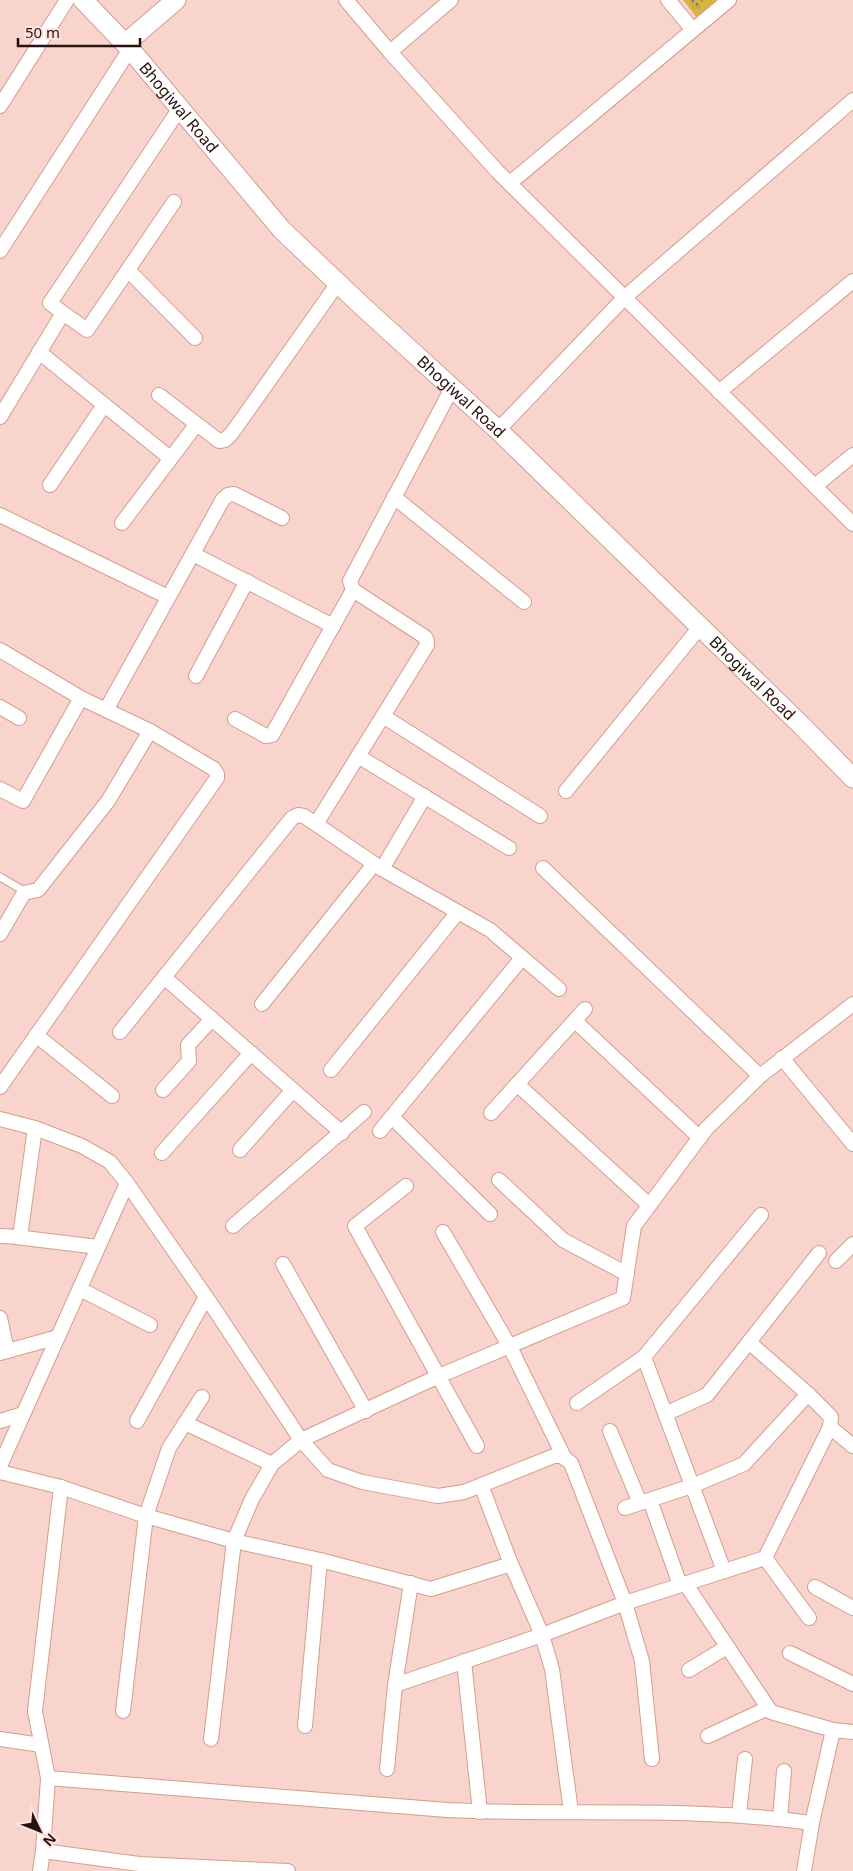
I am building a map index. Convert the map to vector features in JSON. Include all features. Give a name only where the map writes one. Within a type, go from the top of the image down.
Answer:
[{"type":"main road","name":"Bhogiwal Road","points":[[84,0],[128,46],[282,230],[498,430],[853,778]]},
{"type":"main road","points":[[128,46],[176,0]]},
{"type":"street","points":[[0,106],[67,0]]},
{"type":"street","points":[[346,0],[497,171],[853,524]]},
{"type":"street","points":[[390,52],[451,0]]},
{"type":"street","points":[[668,0],[693,30]]},
{"type":"street","points":[[510,183],[729,0]]},
{"type":"street","points":[[0,251],[128,46]]},
{"type":"street","points":[[498,430],[625,297],[853,100]]},
{"type":"street","points":[[174,202],[87,330],[50,303],[180,108]]},
{"type":"street","points":[[128,270],[195,338]]},
{"type":"street","points":[[719,392],[853,281]]},
{"type":"street","points":[[159,395],[219,441],[225,440],[232,433],[338,283]]},
{"type":"street","points":[[0,417],[63,313]]},
{"type":"street","points":[[39,352],[170,458]]},
{"type":"street","points":[[316,824],[427,645],[428,640],[425,637],[353,590],[350,581],[452,388]]},
{"type":"street","points":[[50,485],[104,405]]},
{"type":"street","points":[[122,523],[196,425]]},
{"type":"street","points":[[815,486],[853,455]]},
{"type":"street","points":[[106,710],[223,499],[228,494],[234,494],[282,518]]},
{"type":"street","points":[[394,497],[524,602]]},
{"type":"street","points":[[0,515],[168,597]]},
{"type":"street","points":[[193,554],[333,626]]},
{"type":"street","points":[[196,676],[247,581]]},
{"type":"street","points":[[235,719],[266,736],[272,734],[353,590]]},
{"type":"street","points":[[566,791],[700,627]]},
{"type":"street","points":[[0,650],[82,698],[150,731],[214,769],[217,774],[217,778],[0,1087]]},
{"type":"street","points":[[0,789],[23,801],[82,698]]},
{"type":"street","points":[[0,706],[18,718]]},
{"type":"street","points":[[383,716],[540,816]]},
{"type":"street","points":[[0,934],[26,892],[38,890],[108,801],[150,731]]},
{"type":"street","points":[[358,756],[510,848]]},
{"type":"street","points":[[262,1004],[378,866],[425,796]]},
{"type":"street","points":[[120,1032],[292,818],[298,816],[304,816],[378,866],[490,930],[558,989]]},
{"type":"street","points":[[543,868],[760,1076]]},
{"type":"street","points":[[331,1070],[458,912]]},
{"type":"street","points":[[380,1131],[522,958]]},
{"type":"street","points":[[164,977],[342,1132]]},
{"type":"street","points":[[211,1739],[234,1541],[252,1499],[272,1464],[301,1440],[438,1376],[623,1298],[634,1226],[706,1129],[760,1076],[853,1004]]},
{"type":"street","points":[[491,1113],[586,1009]]},
{"type":"street","points":[[163,1090],[189,1061],[188,1045],[212,1019]]},
{"type":"street","points":[[575,1020],[700,1138]]},
{"type":"street","points":[[36,1035],[112,1096]]},
{"type":"street","points":[[162,1153],[251,1053]]},
{"type":"street","points":[[782,1058],[853,1144]]},
{"type":"street","points":[[517,1084],[649,1205]]},
{"type":"street","points":[[240,1150],[293,1090]]},
{"type":"street","points":[[233,1226],[364,1112]]},
{"type":"street","points":[[392,1117],[490,1214]]},
{"type":"street","points":[[0,1119],[35,1128],[82,1146],[110,1162],[127,1183],[206,1297],[301,1440],[328,1470],[362,1482],[438,1496],[464,1492],[554,1456],[562,1456],[572,1464],[625,1603],[642,1661],[652,1759]]},
{"type":"street","points":[[16,1237],[20,1237],[35,1128]]},
{"type":"street","points":[[499,1180],[563,1240],[627,1274]]},
{"type":"street","points":[[0,1466],[127,1183]]},
{"type":"street","points":[[406,1186],[355,1226],[476,1446]]},
{"type":"street","points":[[576,1403],[644,1357],[761,1215]]},
{"type":"street","points":[[443,1232],[510,1347],[565,1459]]},
{"type":"street","points":[[0,1236],[98,1247]]},
{"type":"street","points":[[836,1261],[853,1244]]},
{"type":"street","points":[[665,1414],[707,1395],[819,1254]]},
{"type":"street","points":[[283,1264],[366,1411]]},
{"type":"street","points":[[80,1289],[150,1325]]},
{"type":"street","points":[[137,1421],[206,1297]]},
{"type":"street","points":[[0,1318],[4,1352],[58,1337]]},
{"type":"street","points":[[395,1685],[542,1635],[625,1603],[765,1558],[830,1427],[831,1418],[808,1394],[749,1342]]},
{"type":"street","points":[[644,1357],[724,1571]]},
{"type":"street","points":[[625,1508],[692,1486],[744,1464],[808,1394]]},
{"type":"street","points":[[124,1711],[146,1516],[169,1448],[202,1397]]},
{"type":"street","points":[[0,1421],[23,1414]]},
{"type":"street","points":[[185,1423],[272,1464]]},
{"type":"street","points":[[830,1427],[853,1446]]},
{"type":"street","points":[[610,1431],[683,1584],[771,1712],[833,1730],[853,1732]]},
{"type":"street","points":[[0,1472],[61,1486],[146,1516],[234,1541],[431,1588],[511,1564]]},
{"type":"street","points":[[40,1871],[48,1778],[35,1711],[61,1486]]},
{"type":"street","points":[[481,1486],[511,1564],[542,1635],[552,1669],[571,1812]]},
{"type":"street","points":[[765,1558],[809,1618]]},
{"type":"street","points":[[304,1726],[320,1560]]},
{"type":"street","points":[[387,1769],[395,1685],[411,1583]]},
{"type":"street","points":[[815,1587],[853,1608]]},
{"type":"street","points":[[689,1670],[727,1647]]},
{"type":"street","points":[[790,1653],[853,1684]]},
{"type":"street","points":[[464,1661],[480,1812]]},
{"type":"street","points":[[708,1736],[768,1708]]},
{"type":"street","points":[[804,1871],[812,1823],[833,1730]]},
{"type":"street","points":[[0,1739],[41,1745]]},
{"type":"street","points":[[739,1815],[745,1759]]},
{"type":"street","points":[[780,1819],[784,1771]]},
{"type":"street","points":[[48,1778],[480,1812],[739,1815],[812,1823]]},
{"type":"street","points":[[43,1851],[139,1864],[279,1871]]},
{"type":"lane","points":[[0,877],[26,892]]},
{"type":"path","points":[[692,0],[696,5],[702,0]]},
{"type":"green space","points":[[683,0],[718,0],[697,18]]}]
